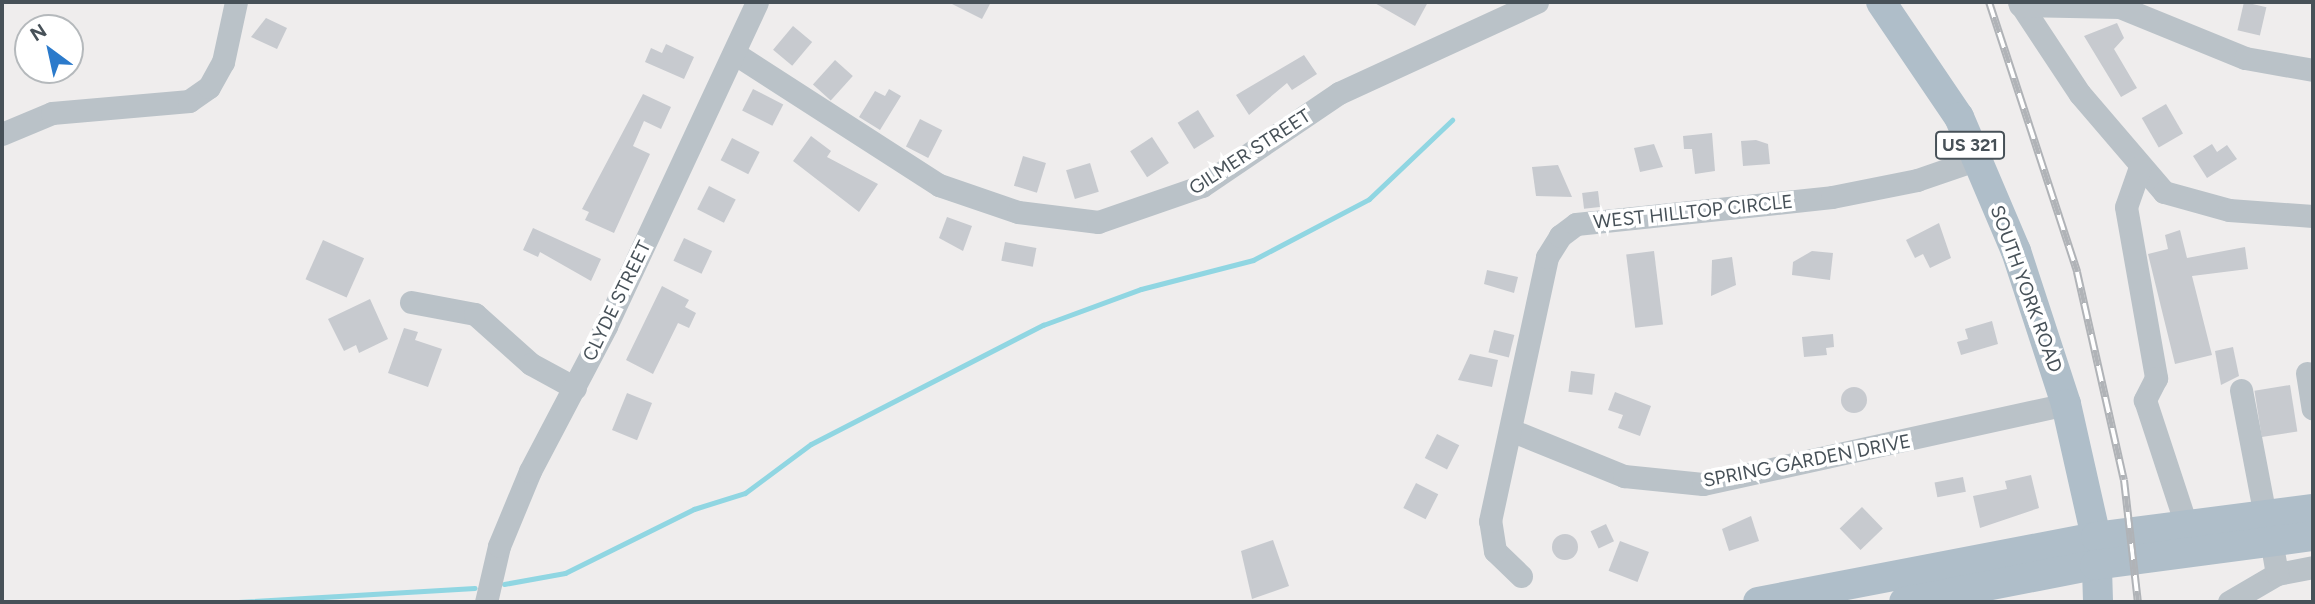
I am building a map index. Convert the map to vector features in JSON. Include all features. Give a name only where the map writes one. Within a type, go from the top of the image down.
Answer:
[{"type":"main road","name":"SOUTH YORK ROAD","points":[[1881,2],[1945,91],[2017,251],[2066,404],[2095,551],[2098,602]]},
{"type":"main road","points":[[1758,602],[2268,528],[2313,509]]},
{"type":"main road","points":[[1904,602],[2186,525],[2268,528],[2313,536]]},
{"type":"street","points":[[2,134],[52,113],[159,109],[189,101],[209,87],[223,62],[236,2]]},
{"type":"street","name":"CLYDE STREET","points":[[486,602],[508,520],[575,388],[757,2]]},
{"type":"street","name":"GILMER STREET","points":[[734,53],[939,185],[1071,223],[1125,216],[1177,198],[1339,93],[1496,9],[1537,2]]},
{"type":"street","points":[[2020,3],[2120,7],[2245,58],[2313,71]]},
{"type":"street","points":[[2020,3],[2080,94],[2164,192],[2229,210],[2313,216]]},
{"type":"street","name":"WEST HILLTOP CIRCLE","points":[[1521,576],[1495,551],[1490,521],[1513,431],[1547,257],[1576,224],[1832,197],[1917,180],[1975,160]]},
{"type":"street","points":[[2140,167],[2126,207],[2157,379],[2145,400],[2186,525]]},
{"type":"street","points":[[411,302],[475,314],[531,364],[575,388]]},
{"type":"street","points":[[2307,373],[2313,409]]},
{"type":"street","points":[[2241,390],[2277,573]]},
{"type":"street","name":"SPRING GARDEN DRIVE","points":[[1513,431],[1624,476],[1703,484],[2066,404]]},
{"type":"street","points":[[2230,602],[2277,573],[2313,568]]},
{"type":"building","points":[[948,2],[991,2],[982,19]]},
{"type":"building","points":[[1373,2],[1428,2],[1415,26]]},
{"type":"building","points":[[2244,2],[2266,7],[2260,35],[2237,30]]},
{"type":"building","points":[[266,18],[287,28],[277,49],[251,37]]},
{"type":"building","points":[[2117,23],[2124,38],[2114,49],[2137,88],[2121,97],[2084,36]]},
{"type":"building","points":[[793,26],[812,42],[792,66],[773,50]]},
{"type":"building","points":[[666,44],[694,57],[684,79],[645,62],[651,48],[662,53]]},
{"type":"building","points":[[1304,55],[1317,74],[1292,90],[1287,83],[1249,115],[1236,95]]},
{"type":"building","points":[[835,60],[853,76],[831,101],[813,85]]},
{"type":"building","points":[[753,89],[783,104],[772,126],[742,110]]},
{"type":"building","points":[[889,89],[901,96],[880,130],[859,117],[875,91],[885,96]]},
{"type":"building","points":[[643,94],[671,107],[661,129],[644,121],[633,146],[650,154],[614,233],[585,220],[589,212],[582,209]]},
{"type":"building","points":[[2166,104],[2183,133],[2159,147],[2142,118]]},
{"type":"building","points":[[1198,110],[1214,136],[1194,149],[1178,123]]},
{"type":"building","points":[[920,119],[942,130],[928,158],[906,147]]},
{"type":"building","points":[[1712,133],[1715,171],[1695,174],[1692,149],[1684,149],[1683,136]]},
{"type":"building","points":[[811,136],[831,151],[827,157],[878,184],[859,212],[793,161]]},
{"type":"building","points":[[1152,137],[1169,163],[1147,177],[1130,151]]},
{"type":"building","points":[[732,138],[760,152],[748,174],[721,160]]},
{"type":"building","points":[[1756,140],[1768,144],[1770,164],[1743,166],[1741,141]]},
{"type":"building","points":[[1654,144],[1663,167],[1640,172],[1634,148]]},
{"type":"building","points":[[2212,144],[2217,152],[2227,145],[2237,159],[2207,178],[2193,156]]},
{"type":"building","points":[[1023,156],[1046,163],[1037,193],[1014,186]]},
{"type":"building","points":[[1090,163],[1099,192],[1075,199],[1066,170]]},
{"type":"building","points":[[1558,165],[1572,197],[1536,196],[1532,167]]},
{"type":"building","points":[[709,186],[736,200],[724,223],[697,209]]},
{"type":"building","points":[[1598,191],[1600,207],[1584,209],[1582,193]]},
{"type":"building","points":[[947,217],[972,226],[963,251],[939,238]]},
{"type":"building","points":[[1939,223],[1951,258],[1930,268],[1923,254],[1915,258],[1906,240]]},
{"type":"building","points":[[533,228],[601,259],[591,281],[540,252],[538,257],[523,250]]},
{"type":"building","points":[[2180,230],[2187,258],[2245,247],[2248,269],[2192,276],[2212,355],[2175,364],[2148,254],[2168,249],[2165,235]]},
{"type":"building","points":[[684,238],[712,251],[702,274],[673,261]]},
{"type":"building","points":[[323,240],[364,258],[347,298],[306,279]]},
{"type":"building","points":[[1005,242],[1036,248],[1033,267],[1001,261]]},
{"type":"building","points":[[1654,251],[1663,324],[1635,328],[1626,254]]},
{"type":"building","points":[[1812,251],[1833,253],[1830,280],[1792,275],[1793,262]]},
{"type":"building","points":[[1732,257],[1736,285],[1711,296],[1712,260]]},
{"type":"building","points":[[1487,270],[1518,277],[1514,293],[1484,284]]},
{"type":"building","points":[[662,286],[689,300],[685,307],[696,313],[689,328],[678,323],[653,374],[626,360]]},
{"type":"building","points":[[370,299],[388,339],[359,353],[356,345],[344,351],[328,319]]},
{"type":"building","points":[[1992,321],[1998,344],[1961,355],[1957,342],[1968,339],[1965,329]]},
{"type":"building","points":[[404,328],[418,332],[415,340],[442,349],[428,387],[388,373]]},
{"type":"building","points":[[1494,330],[1514,335],[1509,357],[1488,352]]},
{"type":"building","points":[[1833,334],[1834,347],[1826,348],[1827,355],[1804,357],[1802,337]]},
{"type":"building","points":[[2233,347],[2239,376],[2221,385],[2215,351]]},
{"type":"building","points":[[1470,354],[1498,360],[1492,387],[1458,380]]},
{"type":"building","points":[[1571,371],[1595,374],[1592,395],[1568,392]]},
{"type":"building","points":[[2290,385],[2297,431],[2262,437],[2254,391]]},
{"type":"building","points":[[1854,387],[1863,391],[1867,400],[1863,409],[1854,413],[1845,409],[1841,400],[1845,391]]},
{"type":"building","points":[[1615,392],[1651,406],[1640,436],[1618,428],[1623,415],[1608,410]]},
{"type":"building","points":[[627,393],[652,403],[637,440],[612,430]]},
{"type":"building","points":[[1437,434],[1459,445],[1447,469],[1425,458]]},
{"type":"building","points":[[2031,475],[2039,508],[1980,528],[1973,496],[2007,489],[2005,481]]},
{"type":"building","points":[[1963,477],[1966,492],[1937,497],[1935,483]]},
{"type":"building","points":[[1416,483],[1438,494],[1426,519],[1403,508]]},
{"type":"building","points":[[1862,507],[1883,529],[1861,550],[1840,529]]},
{"type":"building","points":[[1751,516],[1759,541],[1729,551],[1722,529]]},
{"type":"building","points":[[1606,524],[1614,541],[1599,548],[1591,531]]},
{"type":"building","points":[[1565,534],[1574,538],[1578,547],[1574,556],[1565,560],[1556,556],[1552,547],[1556,538]]},
{"type":"building","points":[[1273,540],[1289,586],[1252,599],[1241,551]]},
{"type":"building","points":[[1620,541],[1649,552],[1637,582],[1609,571]]},
{"type":"waterway","points":[[504,584],[565,573],[694,509],[745,493],[811,444],[1043,325],[1141,289],[1253,260],[1369,199],[1452,120]]},
{"type":"waterway","points":[[238,602],[475,588]]},
{"type":"railway","points":[[1989,2],[2077,272],[2124,480],[2138,602]]}]
